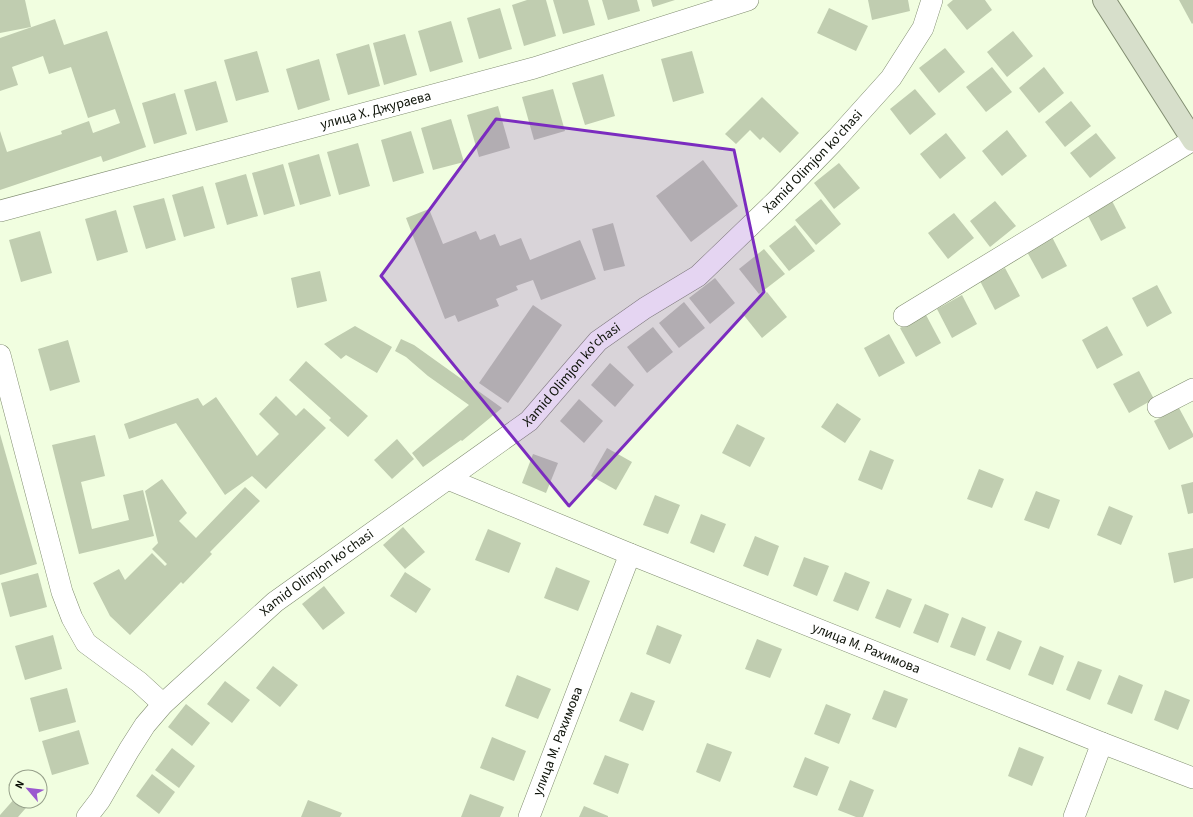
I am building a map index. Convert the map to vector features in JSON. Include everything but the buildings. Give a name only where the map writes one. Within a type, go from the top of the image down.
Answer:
[{"type":"street","name":"улица Х. Джураева","points":[[0,211],[534,68],[748,0]]},
{"type":"street","name":"Xamid Olimjon ko'chasi","points":[[87,817],[100,800],[145,725],[163,704],[275,602],[529,421],[598,341],[644,308],[698,276],[777,200],[837,138],[891,78],[923,28],[932,0]]},
{"type":"street","points":[[904,316],[1193,140],[1104,0]]},
{"type":"street","points":[[0,355],[62,592],[72,618],[86,643],[139,682],[163,704]]},
{"type":"street","points":[[1158,407],[1193,389]]},
{"type":"street","name":"улица М. Рахимова","points":[[448,479],[630,554],[1193,778]]},
{"type":"street","name":"улица М. Рахимова","points":[[529,817],[630,554]]},
{"type":"street","points":[[1074,817],[1102,743]]},
{"type":"highlighted area","points":[[496,119],[734,150],[764,292],[569,506],[381,276]]}]
